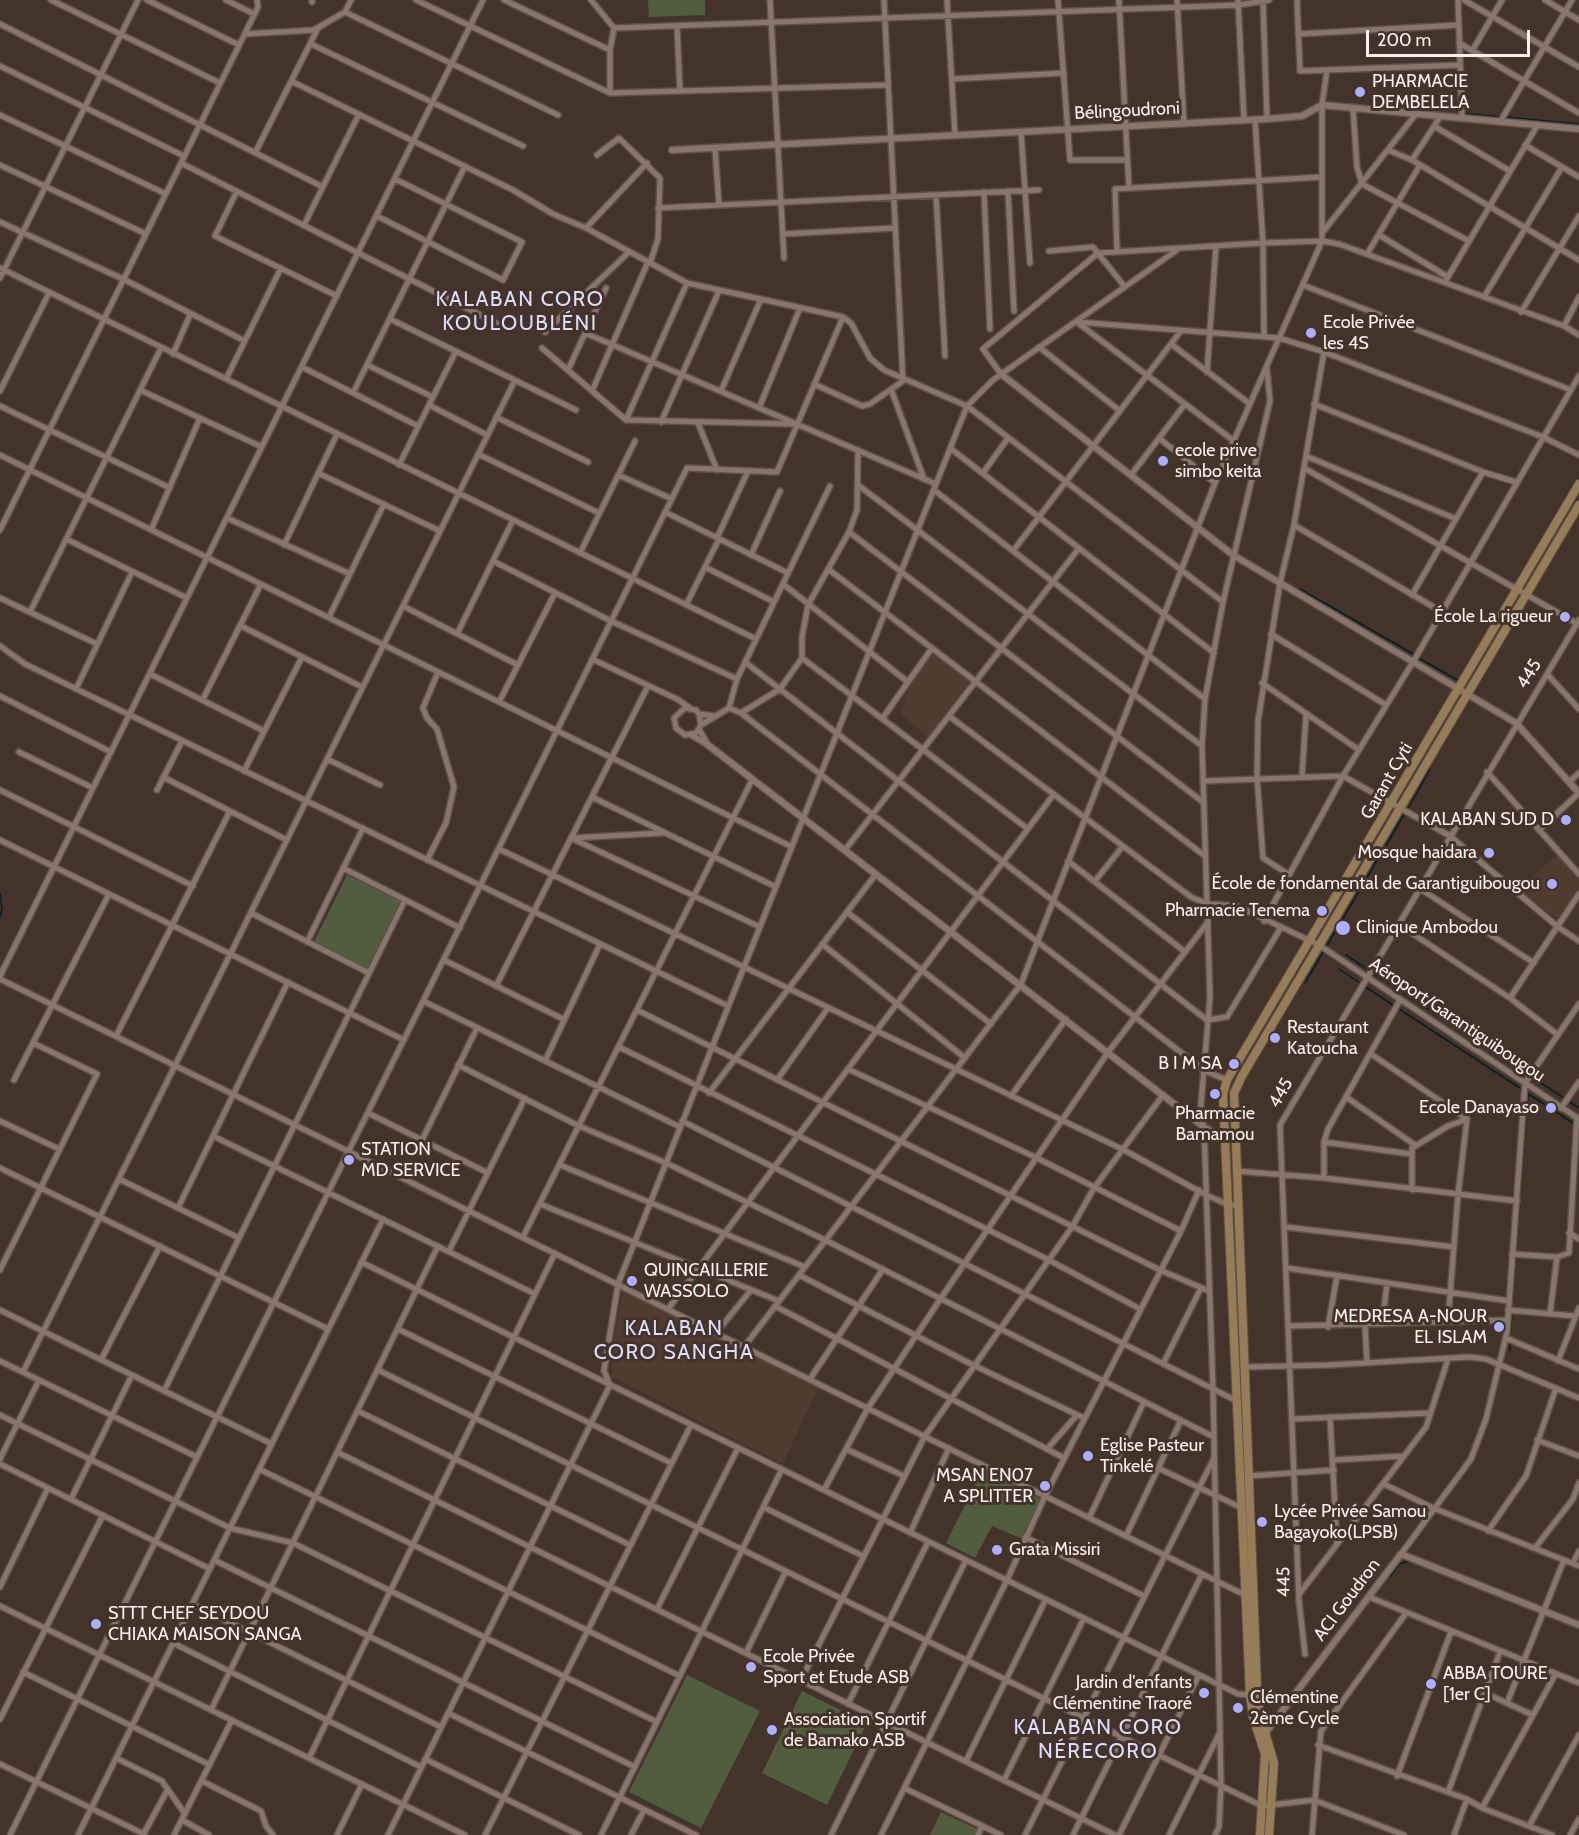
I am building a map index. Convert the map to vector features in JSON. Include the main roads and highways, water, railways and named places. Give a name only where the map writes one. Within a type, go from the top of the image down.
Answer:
[{"type":"main road","name":"Garant Cyti","points":[[1233,1205],[1223,1094],[1227,1080],[1579,484]]},
{"type":"main road","name":"Garant Cyti","points":[[1233,1205],[1236,1171],[1234,1093],[1242,1076],[1579,505]]},
{"type":"main road","points":[[1233,1205],[1243,1366],[1258,1699],[1266,1761],[1260,1835]]},
{"type":"main road","points":[[1233,1205],[1236,1401],[1250,1695],[1253,1717],[1264,1734],[1274,1763],[1269,1835]]},
{"type":"waterway","points":[[1463,113],[1500,117]]},
{"type":"waterway","points":[[1505,117],[1579,124]]},
{"type":"waterway","points":[[1300,589],[1415,655]]},
{"type":"waterway","points":[[1419,658],[1459,681]]},
{"type":"waterway","points":[[1408,809],[1430,769]]},
{"type":"waterway","points":[[1305,983],[1405,813]]},
{"type":"waterway","points":[[0,894],[2,908],[0,917]]},
{"type":"waterway","points":[[1346,955],[1528,1074]]},
{"type":"waterway","points":[[1339,969],[1360,983]]},
{"type":"waterway","points":[[1364,986],[1523,1090]]},
{"type":"waterway","points":[[1532,1077],[1579,1108]]},
{"type":"waterway","points":[[1527,1093],[1576,1125]]},
{"type":"waterway","points":[[1516,1251],[1528,1094]]},
{"type":"waterway","points":[[1512,1308],[1516,1256]]},
{"type":"waterway","points":[[1510,1338],[1512,1313]]},
{"type":"waterway","points":[[1510,1343],[1510,1351]]},
{"type":"waterway","points":[[1390,1577],[1399,1564],[1410,1561],[1464,1582]]},
{"type":"place","name":"PHARMACIE DEMBELELA","points":[[1360,92]]},
{"type":"place","name":"Ecole Privée les 4S","points":[[1311,333]]},
{"type":"place","name":"ecole prive simbo keita","points":[[1163,461]]},
{"type":"place","name":"École La rigueur","points":[[1565,617]]},
{"type":"place","name":"KALABAN SUD D","points":[[1566,820]]},
{"type":"place","name":"Mosque haidara","points":[[1489,853]]},
{"type":"place","name":"École de fondamental de Garantiguibougou","points":[[1552,884]]},
{"type":"place","name":"Pharmacie Tenema","points":[[1322,911]]},
{"type":"place","name":"Clinique Ambodou","points":[[1343,928]]},
{"type":"place","name":"Restaurant Katoucha","points":[[1275,1038]]},
{"type":"place","name":"B I M SA","points":[[1234,1064]]},
{"type":"place","name":"Pharmacie Bamamou","points":[[1215,1094]]},
{"type":"place","name":"Ecole Danayaso","points":[[1551,1108]]},
{"type":"place","name":"STATION MD SERVICE","points":[[349,1160]]},
{"type":"place","name":"QUINCAILLERIE WASSOLO","points":[[632,1281]]},
{"type":"place","name":"MEDRESA A-NOUR EL ISLAM","points":[[1499,1327]]},
{"type":"place","name":"Eglise Pasteur Tinkelé","points":[[1088,1456]]},
{"type":"place","name":"MSAN EN07 A SPLITTER","points":[[1045,1486]]},
{"type":"place","name":"Lycée Privée Samou Bagayoko(LPSB)","points":[[1262,1522]]},
{"type":"place","name":"Grata Missiri","points":[[997,1550]]},
{"type":"place","name":"STTT CHEF SEYDOU CHIAKA MAISON SANGA","points":[[96,1624]]},
{"type":"place","name":"Ecole Privée Sport et Etude ASB","points":[[751,1667]]},
{"type":"place","name":"ABBA TOURE [1er C]","points":[[1431,1684]]},
{"type":"place","name":"Jardin d'enfants Clémentine Traoré","points":[[1204,1693]]},
{"type":"place","name":"Clémentine 2ème Cycle","points":[[1238,1708]]},
{"type":"place","name":"Association Sportif de Bamako ASB","points":[[772,1730]]},
{"type":"district","name":"KALABAN CORO KOULOUBLÉNI","points":[[520,312]]},
{"type":"district","name":"KALABAN CORO SANGHA","points":[[674,1341]]},
{"type":"district","name":"KALABAN CORO NÉRECORO","points":[[1098,1740]]}]
